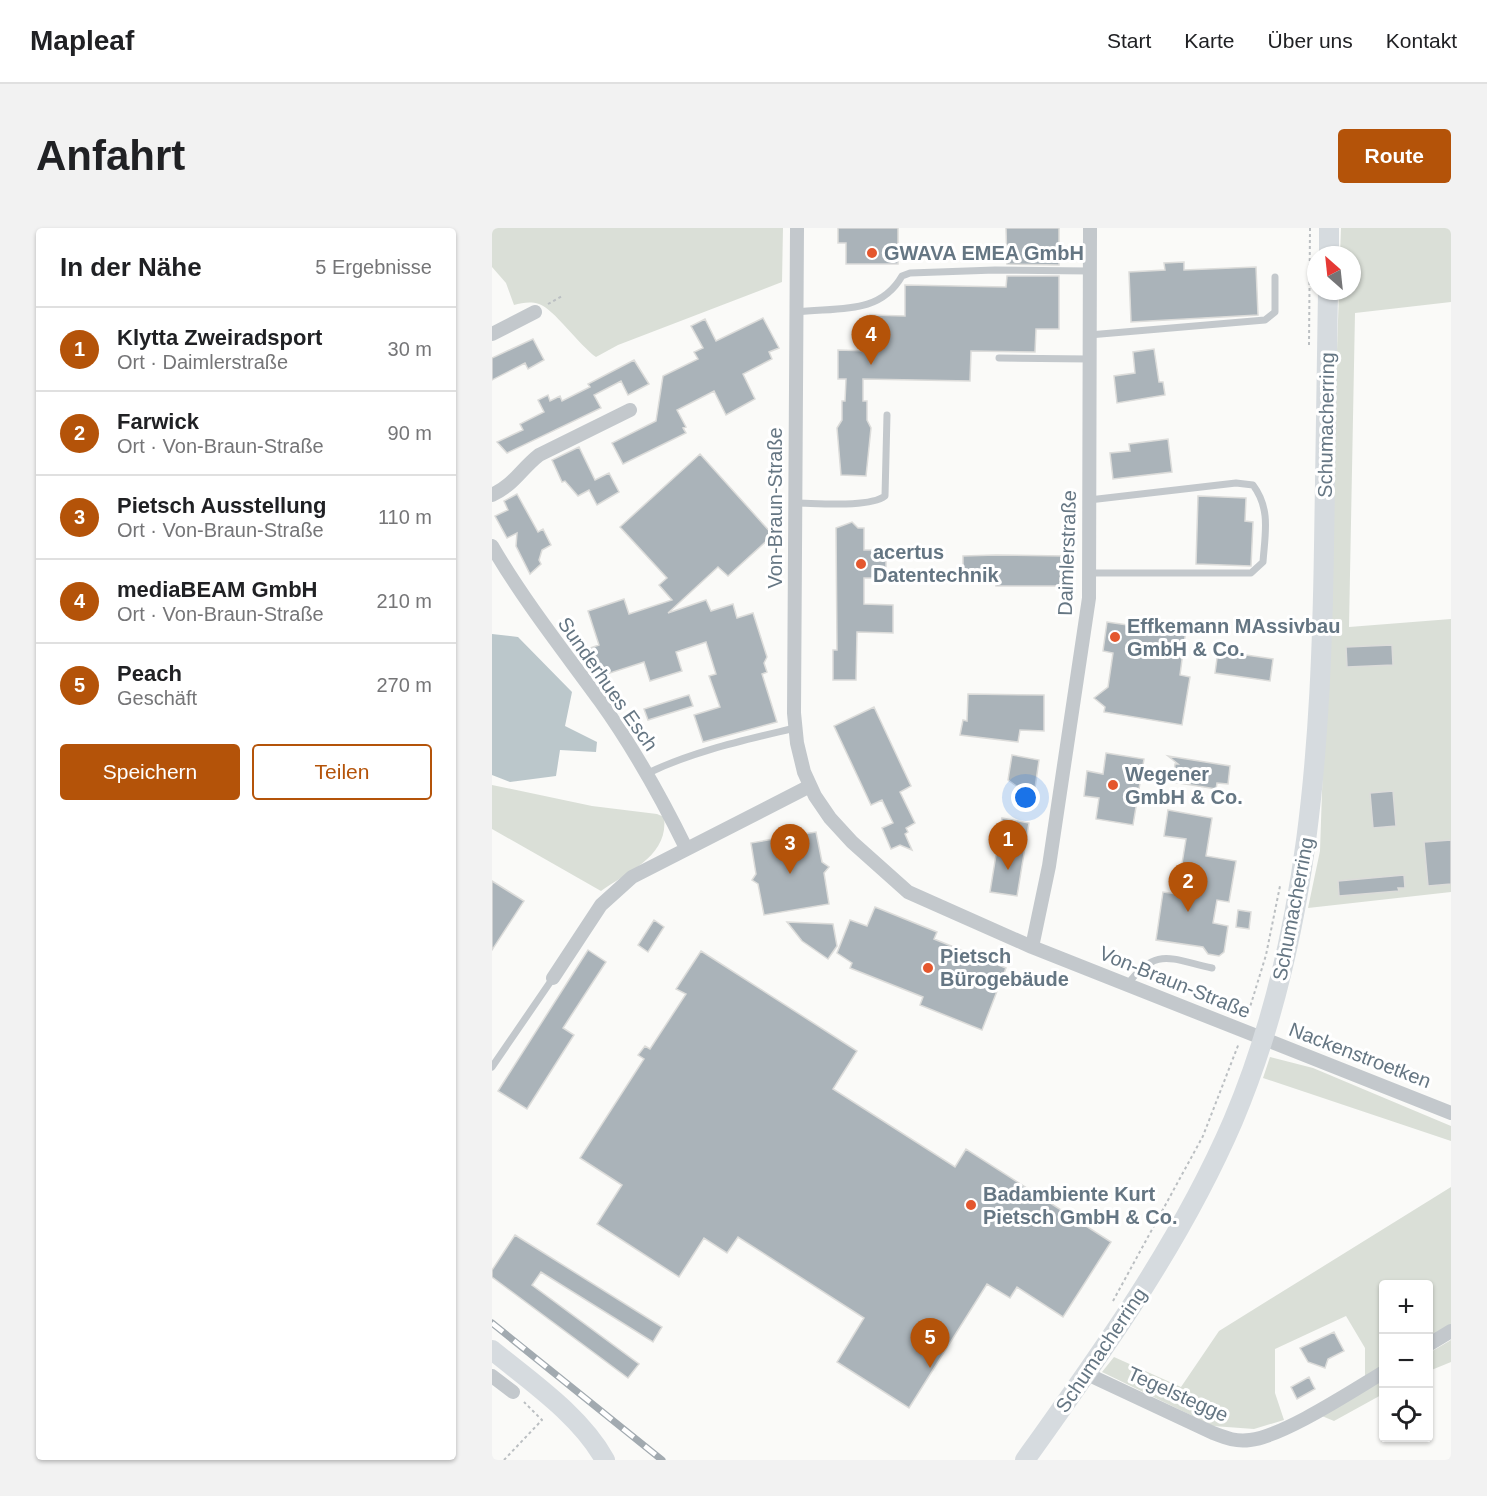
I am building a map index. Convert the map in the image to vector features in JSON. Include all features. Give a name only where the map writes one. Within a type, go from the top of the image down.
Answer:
[{"type":"main road","points":[[1329,228],[1329,246]]},
{"type":"main road","name":"Schumacherring","points":[[1025,1460],[1140,1295],[1189,1211],[1233,1120],[1262,1038],[1284,965],[1297,908],[1310,821],[1322,681],[1328,300]]},
{"type":"main road","points":[[492,1350],[563,1409],[598,1447],[604,1460]]},
{"type":"street","name":"Von-Braun-Straße","points":[[797,228],[795,728],[804,772],[810,786],[837,826],[908,892],[1032,947],[1262,1038]]},
{"type":"street","name":"Daimlerstraße","points":[[1032,947],[1050,854],[1089,598],[1090,228]]},
{"type":"street","points":[[492,334],[535,312]]},
{"type":"street","points":[[492,495],[514,482],[529,463],[539,455],[630,410]]},
{"type":"street","name":"Sunderhues Esch","points":[[492,546],[528,604],[601,703],[646,774],[686,848]]},
{"type":"street","points":[[553,978],[592,917],[615,891],[632,877],[810,786]]},
{"type":"street","name":"Nackenstroetken","points":[[1262,1038],[1448,1108]]},
{"type":"street","points":[[1433,1342],[1451,1331]]},
{"type":"street","name":"Tegelstegge","points":[[1087,1374],[1213,1434],[1234,1441],[1252,1440],[1282,1428],[1330,1404],[1379,1374]]},
{"type":"street","points":[[492,1376],[513,1392]]},
{"type":"lane","points":[[796,312],[829,308],[855,310],[878,301],[894,289],[902,276],[910,273],[995,270],[1090,271]]},
{"type":"lane","points":[[1089,335],[1265,320],[1275,312],[1275,277]]},
{"type":"lane","points":[[999,358],[1089,358]]},
{"type":"lane","points":[[795,503],[861,502],[880,500],[885,496],[888,415]]},
{"type":"lane","points":[[1089,500],[1236,483],[1253,485],[1262,497],[1266,511],[1263,562],[1251,573],[1089,573]]},
{"type":"lane","points":[[646,774],[665,765],[735,743],[795,728]]},
{"type":"lane","points":[[1127,984],[1143,965],[1154,958],[1166,958],[1212,968]]},
{"type":"lane","points":[[492,1067],[553,978]]},
{"type":"path","points":[[1309,354],[1310,228]]},
{"type":"path","points":[[535,312],[562,296]]},
{"type":"path","points":[[1110,1306],[1203,1136],[1233,1065],[1266,955],[1281,880]]},
{"type":"path","points":[[504,1460],[542,1420],[513,1392]]},
{"type":"shaded area","points":[[492,228],[783,228],[782,282],[618,345],[596,357],[545,307],[532,303],[514,305],[506,283],[492,267]]},
{"type":"shaded area","points":[[1341,228],[1451,228],[1451,302],[1355,313],[1349,627],[1451,619],[1451,892],[1308,908],[1320,851],[1339,300],[1361,300],[1361,246],[1340,246]]},
{"type":"shaded area","points":[[492,634],[518,637],[572,692],[565,726],[597,742],[596,752],[560,750],[556,776],[510,782],[492,775]]},
{"type":"shaded area","points":[[492,785],[592,806],[657,814],[664,817],[664,831],[654,852],[645,861],[601,891],[492,829]]},
{"type":"shaded area","points":[[1270,1057],[1313,1068],[1451,1126],[1451,1141],[1263,1078]]},
{"type":"shaded area","points":[[1451,1187],[1451,1328],[1433,1339],[1433,1280],[1379,1280],[1379,1371],[1365,1378],[1365,1348],[1346,1316],[1275,1349],[1275,1393],[1284,1420],[1254,1429],[1213,1426],[1102,1372],[1114,1357],[1181,1387],[1219,1331]]},
{"type":"shaded area","points":[[1451,1340],[1451,1362],[1433,1369],[1433,1351]]},
{"type":"shaded area","points":[[1379,1382],[1379,1396],[1334,1421],[1322,1416]]},
{"type":"building","name":"GWAVA EMEA GmbH","points":[[838,228],[898,228],[898,264],[846,264],[846,243],[838,243]]},
{"type":"building","points":[[1006,228],[1059,228],[1059,265],[1007,264]]},
{"type":"building","points":[[1184,262],[1184,270],[1256,267],[1258,315],[1131,322],[1129,272],[1165,270],[1164,263]]},
{"type":"building","points":[[1007,276],[1059,276],[1059,329],[1036,329],[1035,352],[971,351],[970,381],[863,379],[863,401],[867,401],[867,420],[871,428],[866,476],[841,475],[837,428],[842,420],[842,401],[845,401],[846,379],[838,379],[838,350],[870,351],[870,315],[905,316],[905,285],[1006,287]]},
{"type":"building","points":[[763,318],[779,348],[769,352],[772,359],[743,374],[755,399],[726,415],[714,391],[677,410],[686,427],[683,428],[686,433],[623,464],[612,443],[656,421],[663,376],[698,359],[694,352],[703,348],[691,326],[705,319],[716,341]]},
{"type":"building","points":[[533,339],[544,360],[528,369],[525,363],[492,380],[492,358]]},
{"type":"building","points":[[1154,349],[1159,382],[1163,382],[1165,395],[1117,403],[1114,376],[1135,373],[1133,352]]},
{"type":"building","points":[[634,360],[649,384],[628,395],[621,381],[594,395],[601,408],[507,453],[497,442],[523,430],[520,424],[544,412],[538,400],[548,395],[550,401],[560,396],[562,401],[590,387],[588,384]]},
{"type":"building","points":[[1168,439],[1172,472],[1113,479],[1110,453],[1130,451],[1129,444]]},
{"type":"building","points":[[579,447],[595,480],[609,473],[619,492],[597,505],[589,490],[578,496],[565,481],[562,482],[552,460]]},
{"type":"building","points":[[700,454],[773,535],[728,576],[718,567],[668,613],[706,600],[711,611],[733,604],[737,618],[753,613],[767,657],[764,663],[767,672],[762,674],[777,722],[703,742],[694,715],[720,707],[709,676],[716,674],[706,642],[676,652],[682,671],[650,681],[644,662],[607,674],[587,649],[599,645],[588,611],[624,599],[629,614],[672,600],[659,585],[667,578],[620,527]]},
{"type":"building","points":[[517,494],[538,532],[543,529],[551,545],[542,550],[539,560],[541,564],[530,574],[516,546],[517,533],[507,538],[495,516],[508,510],[504,501]]},
{"type":"building","points":[[1198,496],[1246,498],[1245,521],[1253,522],[1251,566],[1196,564]]},
{"type":"building","points":[[852,522],[858,528],[864,528],[864,550],[886,550],[886,578],[864,578],[864,604],[893,605],[893,633],[857,632],[856,680],[833,680],[833,650],[837,650],[836,528]]},
{"type":"building","points":[[963,556],[1064,556],[1063,586],[996,586],[996,575],[963,575]]},
{"type":"building","points":[[1107,622],[1141,627],[1142,623],[1186,629],[1180,675],[1190,677],[1182,725],[1104,712],[1105,707],[1094,698],[1108,687],[1113,653],[1103,651]]},
{"type":"building","points":[[1392,645],[1393,665],[1347,667],[1346,647]]},
{"type":"building","points":[[1218,651],[1273,659],[1270,681],[1215,673]]},
{"type":"building","points":[[968,694],[1044,695],[1044,731],[1020,730],[1018,742],[960,735],[963,720],[967,721]]},
{"type":"building","points":[[689,695],[693,706],[648,720],[644,709]]},
{"type":"building","points":[[874,707],[911,786],[900,792],[915,823],[906,828],[908,832],[905,834],[912,850],[900,845],[891,849],[882,828],[893,823],[882,800],[871,805],[834,726]]},
{"type":"building","name":"Wegener GmbH & Co.","points":[[1106,753],[1144,759],[1133,825],[1096,819],[1099,798],[1084,796],[1087,771],[1103,774]]},
{"type":"building","points":[[1012,755],[1039,760],[1035,788],[1027,786],[1022,790],[1008,780]]},
{"type":"building","points":[[1168,756],[1230,766],[1228,784],[1217,783],[1216,789],[1173,782],[1175,764],[1178,764]]},
{"type":"building","points":[[1393,791],[1396,826],[1373,828],[1370,793]]},
{"type":"building","points":[[1168,810],[1212,818],[1206,856],[1236,861],[1229,902],[1217,900],[1213,923],[1228,926],[1224,952],[1219,956],[1208,954],[1203,947],[1156,940],[1163,892],[1177,894],[1186,839],[1164,836]]},
{"type":"building","points":[[1002,818],[1029,823],[1017,896],[990,892]]},
{"type":"building","points":[[783,831],[789,836],[816,832],[822,862],[829,867],[824,873],[829,904],[764,915],[758,884],[752,880],[756,874],[751,843],[779,838]]},
{"type":"building","points":[[1451,840],[1451,884],[1428,886],[1424,842]]},
{"type":"building","points":[[1404,875],[1405,888],[1398,888],[1399,891],[1339,896],[1338,881]]},
{"type":"building","points":[[492,881],[524,901],[492,950]]},
{"type":"building","name":"Pietsch Bürogebäude","points":[[875,907],[937,932],[934,939],[1006,968],[982,1030],[920,1005],[923,997],[850,968],[852,963],[837,953],[850,920],[867,926]]},
{"type":"building","points":[[1238,910],[1251,912],[1249,929],[1236,927]]},
{"type":"building","points":[[654,920],[664,927],[648,952],[638,945]]},
{"type":"building","points":[[787,922],[833,924],[837,946],[828,959],[802,941]]},
{"type":"building","points":[[588,950],[606,962],[563,1028],[574,1035],[527,1109],[498,1091]]},
{"type":"building","points":[[701,951],[857,1051],[833,1089],[955,1167],[966,1149],[1111,1242],[1063,1317],[1017,1287],[1010,1298],[987,1284],[909,1408],[837,1362],[864,1318],[738,1237],[727,1253],[704,1238],[679,1277],[597,1224],[622,1185],[580,1158],[644,1059],[638,1055],[645,1046],[650,1049],[686,994],[676,989]]},
{"type":"building","points":[[515,1235],[662,1327],[653,1342],[541,1272],[532,1285],[639,1364],[628,1378],[492,1277],[492,1270]]},
{"type":"building","points":[[1334,1332],[1344,1351],[1328,1359],[1325,1368],[1308,1362],[1300,1348]]},
{"type":"building","points":[[1309,1377],[1315,1389],[1297,1399],[1291,1387]]},
{"type":"railway","points":[[492,1323],[662,1460]]},
{"type":"place","name":"GWAVA EMEA GmbH","points":[[872,253]]},
{"type":"place","name":"mediaBEAM GmbH","points":[[871,365]]},
{"type":"place","name":"acertus Datentechnik","points":[[861,564]]},
{"type":"place","name":"Effkemann MAssivbau GmbH & Co.","points":[[1115,637]]},
{"type":"place","name":"Wegener GmbH & Co.","points":[[1113,785]]},
{"type":"place","name":"Klytta Zweiradsport","points":[[1008,870]]},
{"type":"place","name":"Pietsch Ausstellung","points":[[790,874]]},
{"type":"place","name":"Farwick","points":[[1188,912]]},
{"type":"place","name":"Pietsch Bürogebäude","points":[[928,968]]},
{"type":"place","name":"Badambiente Kurt Pietsch GmbH & Co.","points":[[971,1205]]},
{"type":"place","name":"Peach","points":[[930,1368]]}]
